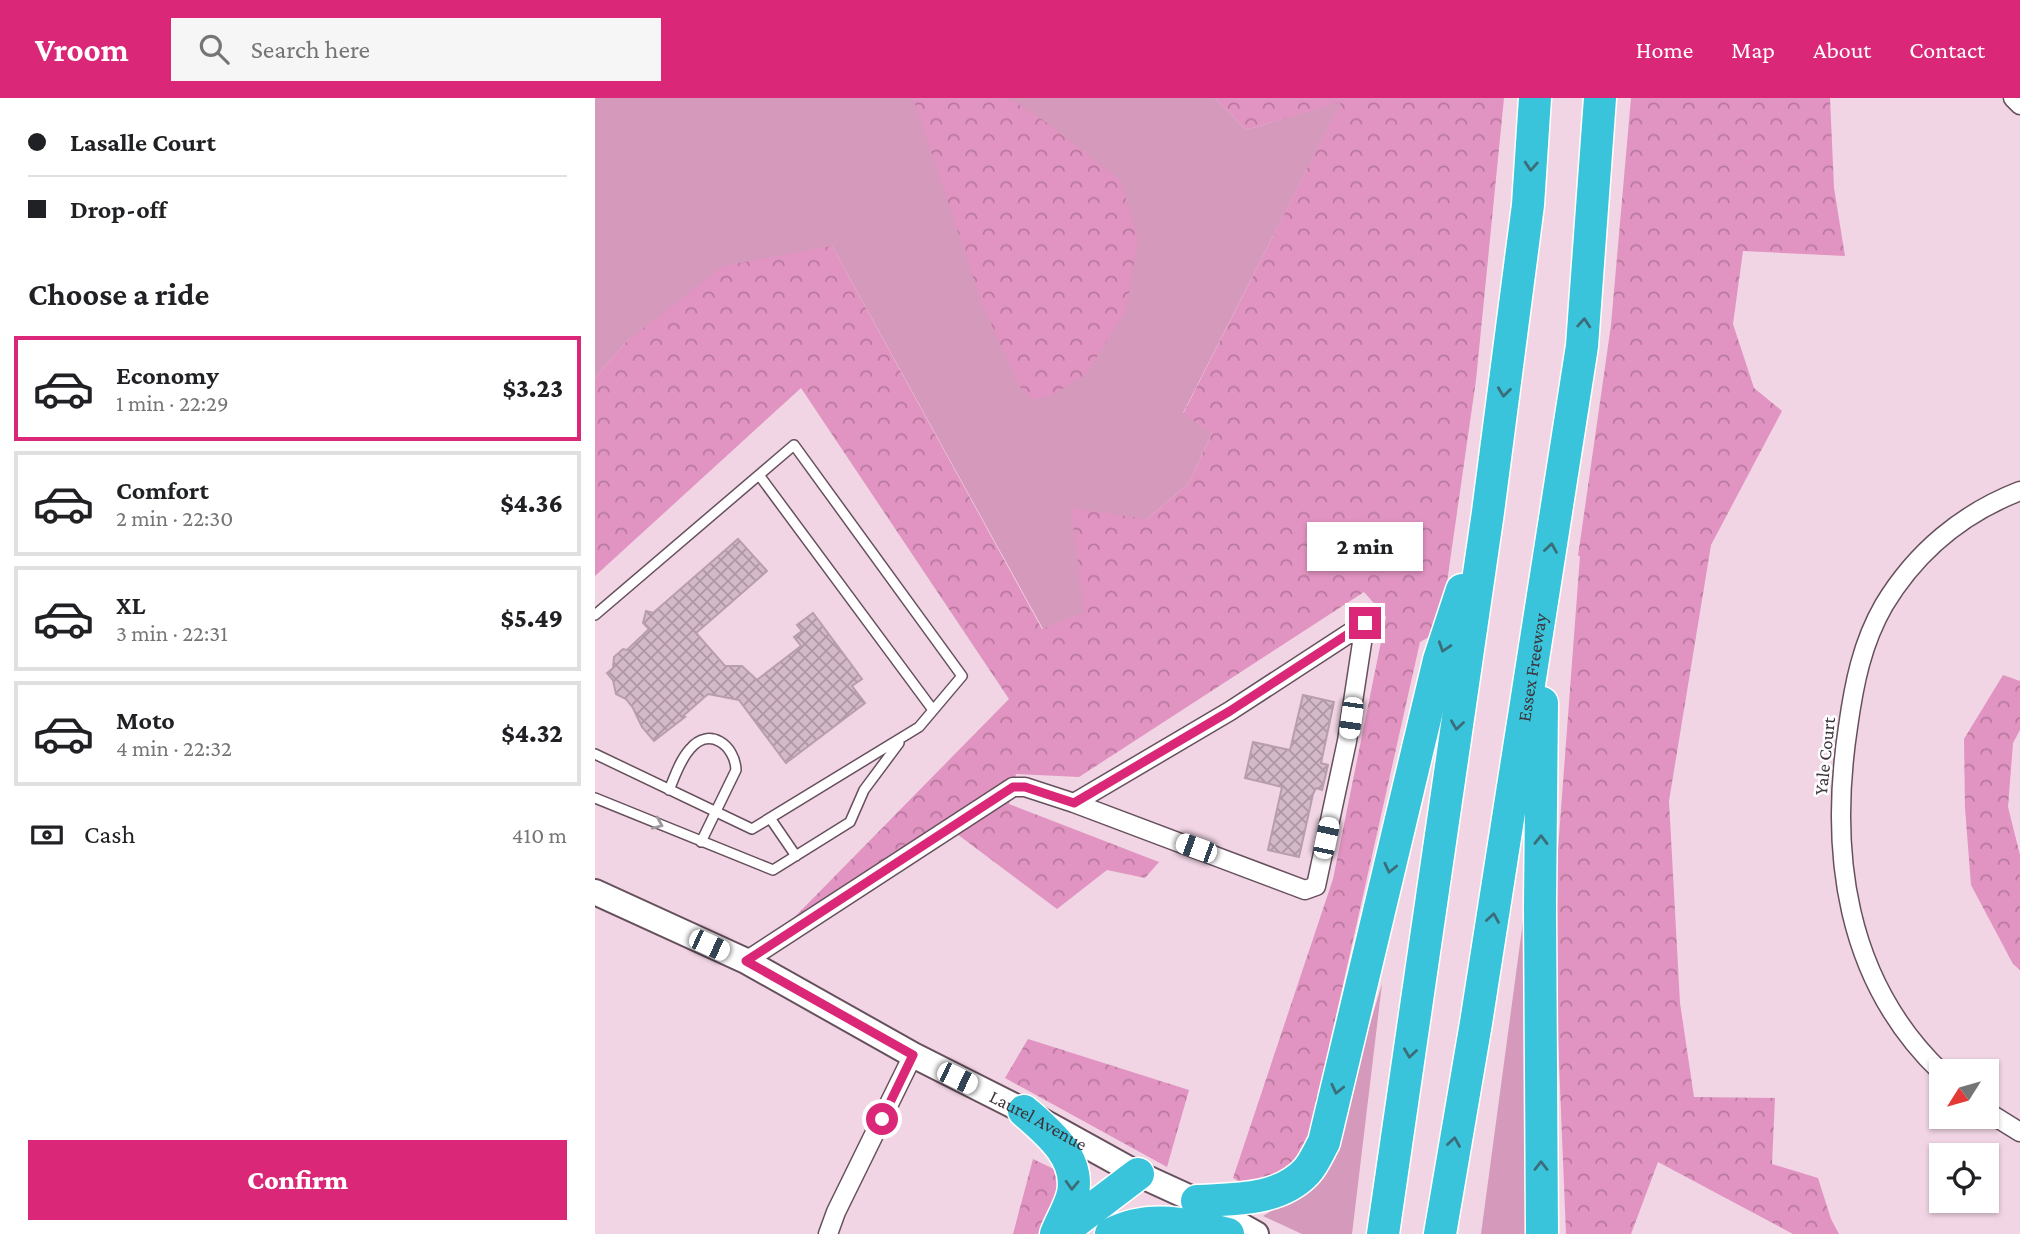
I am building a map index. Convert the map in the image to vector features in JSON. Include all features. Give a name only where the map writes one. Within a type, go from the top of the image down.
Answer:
[{"type":"highway","points":[[1384,1228],[1488,512],[1528,205],[1535,98]]},
{"type":"highway","name":"Essex Freeway","points":[[1440,1234],[1476,1023],[1582,346],[1600,98]]},
{"type":"highway","points":[[1197,1201],[1260,1197],[1289,1184],[1307,1171],[1324,1142],[1439,660],[1488,512]]},
{"type":"highway","points":[[1542,603],[1542,1234]]},
{"type":"highway","points":[[1024,1111],[1053,1136],[1069,1162],[1073,1193],[1058,1234]]},
{"type":"highway","points":[[1058,1234],[1138,1174]]},
{"type":"highway","points":[[1447,1234],[1448,1182]]},
{"type":"highway","points":[[1111,1234],[1130,1226],[1154,1222],[1188,1224],[1228,1234]]},
{"type":"main road","name":"Laurel Avenue","points":[[595,892],[746,961],[913,1055],[1256,1234]]},
{"type":"street","points":[[2013,98],[2020,105]]},
{"type":"street","name":"Yale Court","points":[[1929,1059],[1913,1041],[1874,978],[1849,909],[1839,836],[1842,762],[1854,683],[1871,631],[1898,584],[1915,562],[1955,525],[1978,510],[2020,491]]},
{"type":"street","points":[[746,961],[1013,787],[1025,787],[1074,803],[1305,890],[1316,886],[1347,741],[1365,623],[1230,711],[1074,803]]},
{"type":"street","points":[[828,1234],[836,1212],[913,1055]]},
{"type":"street","points":[[1999,1119],[2020,1132]]},
{"type":"lane","points":[[595,615],[794,445],[962,676],[919,727],[752,829],[595,754]]},
{"type":"lane","points":[[759,475],[933,710]]},
{"type":"lane","points":[[595,798],[773,870],[850,822],[864,790],[903,737]]},
{"type":"lane","points":[[670,790],[688,751],[695,744],[708,739],[720,741],[730,749],[736,770],[701,842]]},
{"type":"lane","points":[[770,818],[796,856]]},
{"type":"shaded area","points":[[595,98],[1215,98],[1246,130],[1342,101],[1183,413],[1212,433],[1189,483],[1147,519],[1085,612],[1043,629],[832,246],[628,340],[595,378]]},
{"type":"shaded area","points":[[1524,914],[1528,1234],[1481,1234]]},
{"type":"shaded area","points":[[1382,984],[1352,1234],[1302,1234],[1263,1216],[1323,1179]]},
{"type":"green space","points":[[913,98],[1008,98],[1043,120],[1120,180],[1138,239],[1126,311],[1085,375],[1049,397],[1032,399],[1020,387],[982,304]]},
{"type":"green space","points":[[1215,98],[1504,98],[1476,380],[1440,631],[1420,642],[1302,1167],[1248,1186],[1233,1178],[1333,879],[1386,617],[1364,592],[1079,777],[1016,774],[1009,804],[1159,862],[1145,878],[1107,870],[1057,909],[945,825],[773,939],[1009,699],[801,388],[595,576],[595,378],[628,340],[723,266],[832,246],[1042,629],[1084,612],[1071,508],[1147,519],[1189,483],[1212,433],[1183,414],[1341,102],[1246,130]]},
{"type":"green space","points":[[1631,98],[1830,98],[1834,188],[1845,256],[1743,251],[1733,324],[1754,388],[1782,411],[1711,545],[1669,801],[1680,1003],[1694,1097],[1775,1098],[1772,1164],[1818,1178],[1831,1219],[1839,1234],[1793,1234],[1658,1162],[1631,1234],[1566,1234],[1553,916],[1578,556],[1611,325]]},
{"type":"green space","points":[[2003,675],[2020,681],[2020,730],[2013,743],[2008,807],[2020,855],[2020,970],[2013,964],[1971,885],[1965,808],[1964,739]]},
{"type":"green space","points":[[1028,1039],[1189,1090],[1167,1167],[1005,1078]]},
{"type":"green space","points":[[1033,1159],[1060,1172],[1066,1184],[1045,1234],[1013,1234]]},
{"type":"building","points":[[738,539],[767,571],[696,633],[725,666],[742,666],[757,680],[801,646],[794,637],[802,631],[797,625],[813,613],[862,679],[852,686],[865,703],[786,763],[739,700],[708,694],[683,716],[685,717],[654,741],[642,727],[626,699],[616,694],[613,680],[607,673],[613,668],[614,657],[623,649],[627,650],[649,629],[643,623],[646,611],[653,613]]},
{"type":"building","points":[[1303,695],[1334,702],[1321,763],[1328,765],[1322,790],[1316,788],[1313,794],[1299,857],[1268,850],[1282,787],[1245,778],[1253,742],[1290,750]]},
{"type":"route","points":[[882,1119],[913,1055],[746,961],[1013,787],[1025,787],[1074,803],[1230,711],[1365,623]]}]
